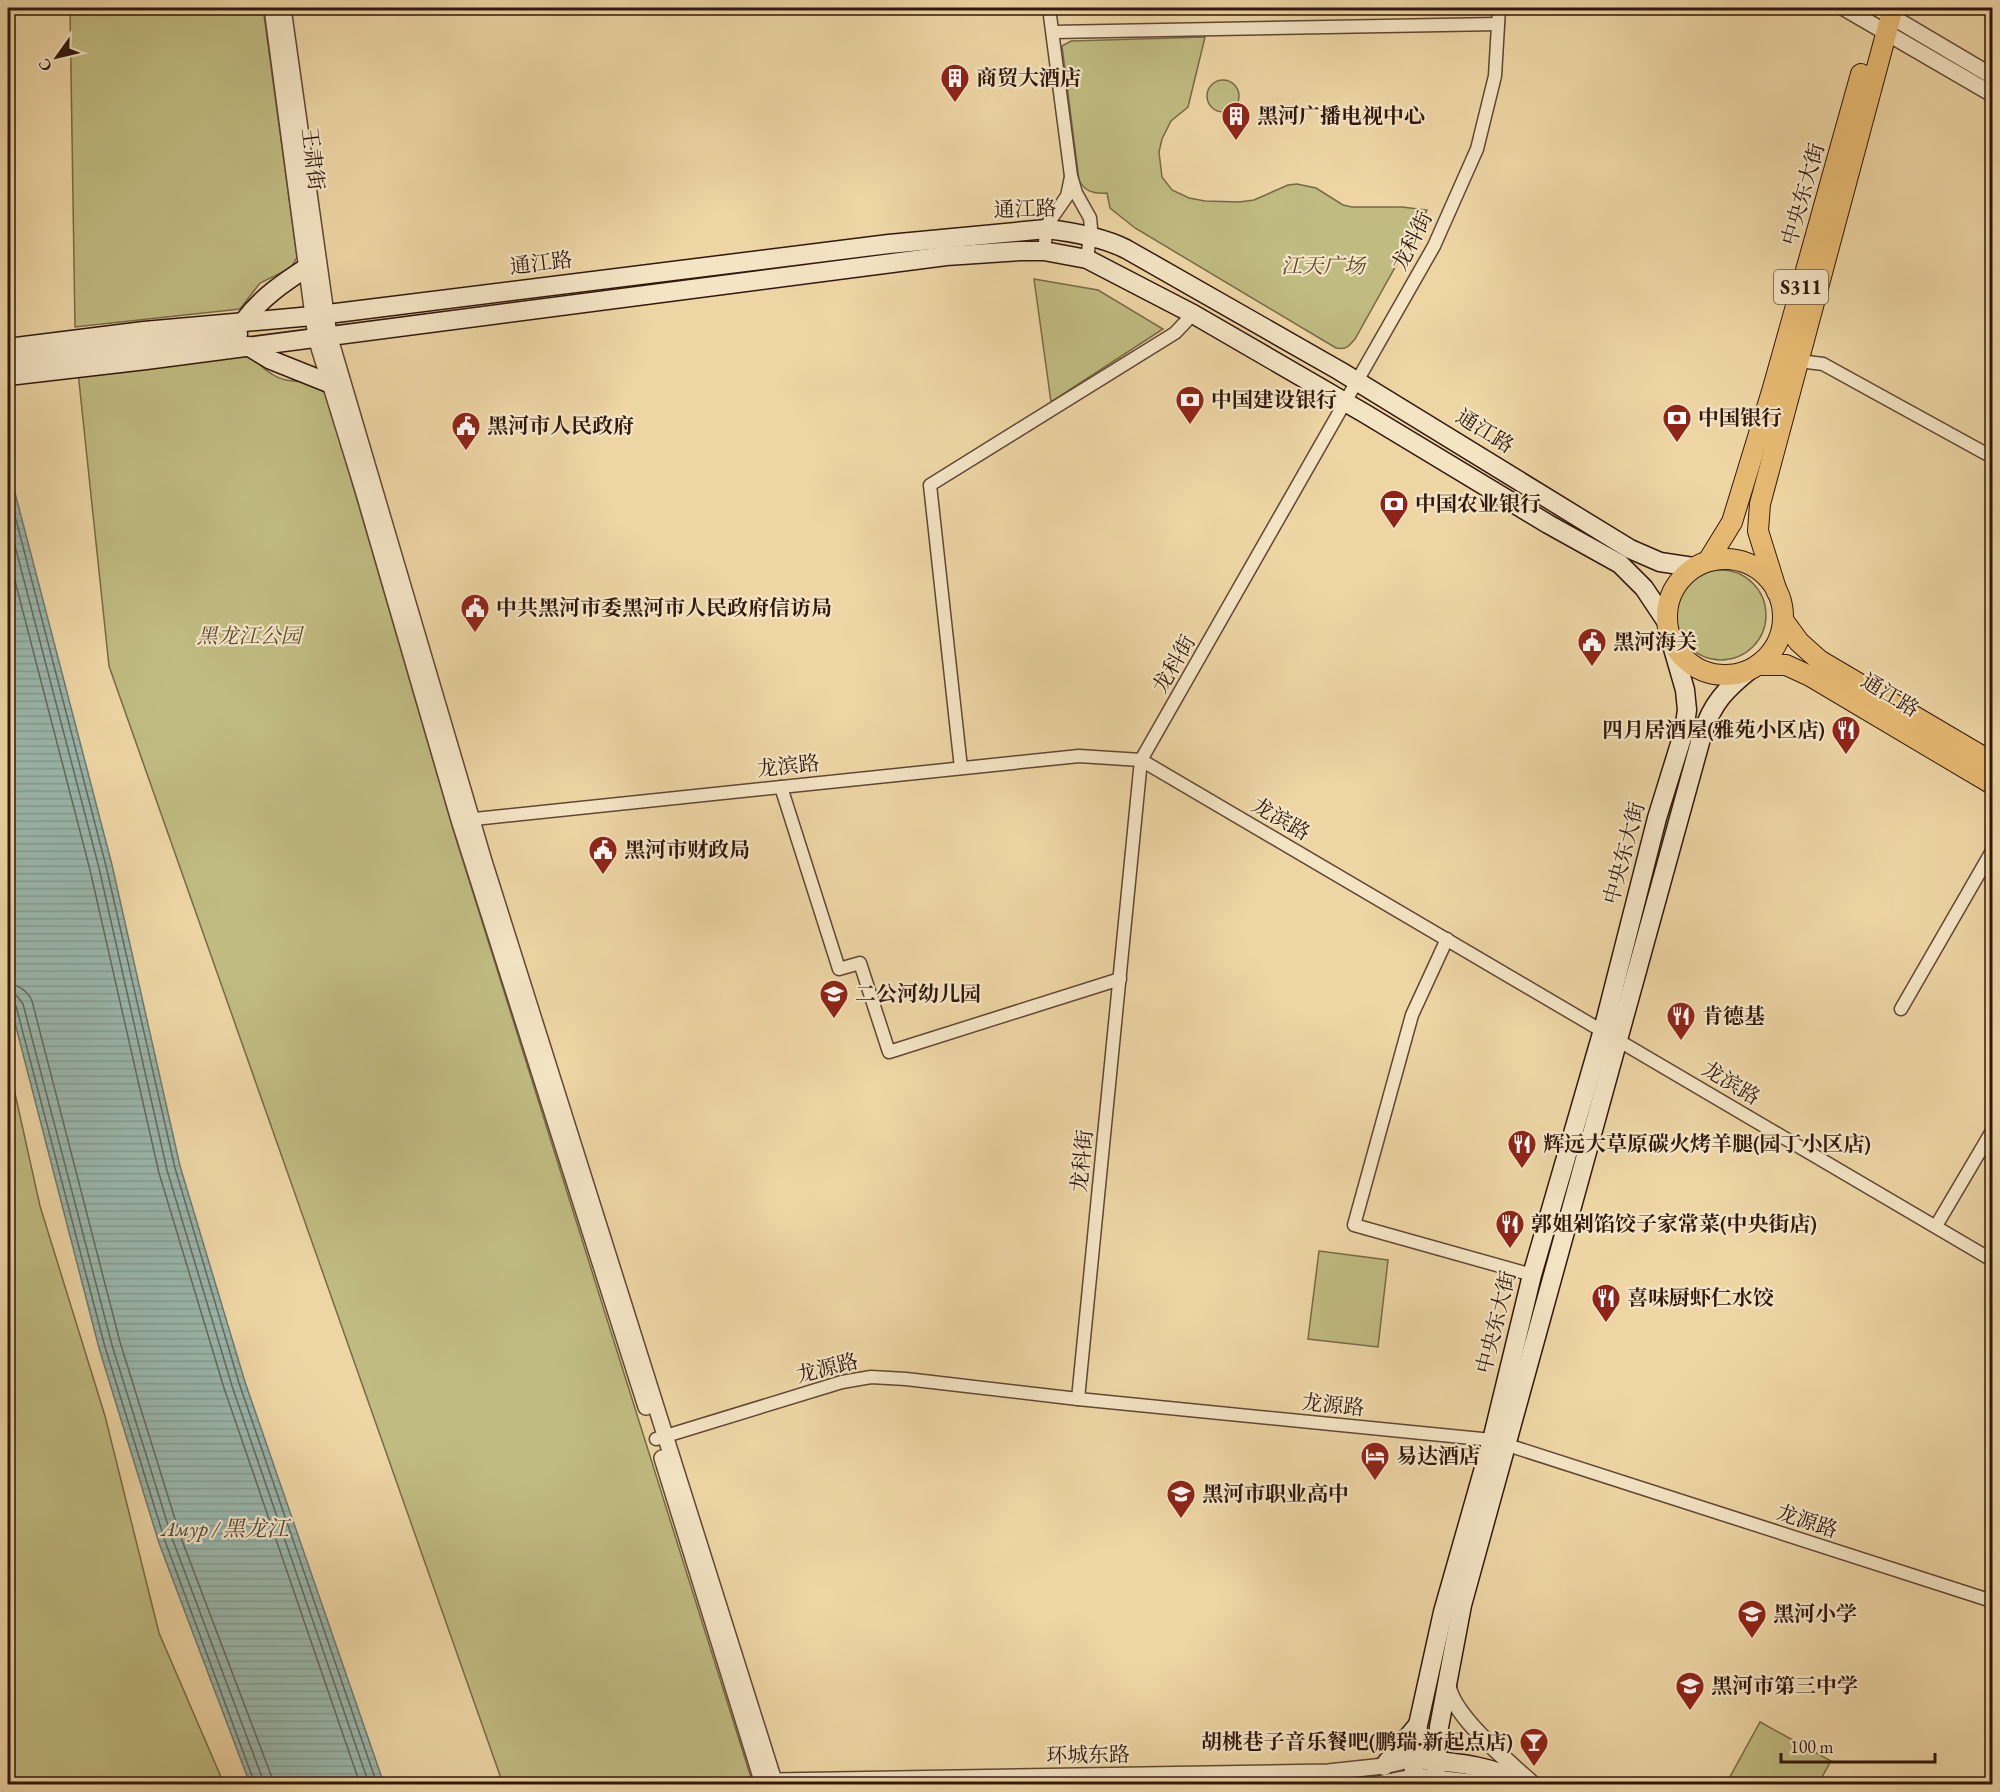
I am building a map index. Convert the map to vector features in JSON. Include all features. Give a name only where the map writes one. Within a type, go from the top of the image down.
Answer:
[{"type":"main road","points":[[1777,592],[1768,578],[1756,567],[1741,561],[1725,558],[1701,564],[1681,578],[1672,590],[1667,605],[1668,629],[1679,653],[1691,664],[1705,672],[1728,675],[1755,667],[1776,645],[1781,633],[1782,606],[1758,531],[1760,504],[1798,361],[1882,15]]},
{"type":"main road","name":"中央东大街","points":[[1701,564],[1732,522],[1882,15]]},
{"type":"main road","name":"通江路","points":[[320,325],[878,246],[1046,229],[1090,236],[1126,249],[1357,381],[1630,549],[1660,562],[1701,564]]},
{"type":"main road","name":"通江路","points":[[66,355],[946,256],[1044,251],[1087,259],[1193,314],[1546,523],[1620,564],[1644,588],[1668,629]]},
{"type":"main road","points":[[244,321],[254,308],[280,285],[306,268]]},
{"type":"main road","points":[[8,363],[66,355],[244,321],[320,325]]},
{"type":"main road","points":[[8,348],[66,355],[248,346],[320,325]]},
{"type":"main road","points":[[248,346],[271,360],[331,384]]},
{"type":"main road","points":[[8,376],[66,355]]},
{"type":"main road","name":"通江路","points":[[1783,620],[1799,642],[1819,660],[1992,762]]},
{"type":"main road","name":"中央东大街","points":[[1415,1781],[1413,1758],[1418,1725],[1443,1612],[1498,1442],[1610,1034],[1657,818],[1686,721],[1686,690],[1668,629]]},
{"type":"main road","name":"通江路","points":[[1755,667],[1785,665],[1810,676],[1992,784]]},
{"type":"main road","name":"中央东大街","points":[[1435,1775],[1439,1727],[1448,1675],[1532,1275],[1610,1034],[1707,718],[1719,698],[1755,667]]},
{"type":"main road","points":[[1384,1766],[1418,1725]]},
{"type":"main road","points":[[1413,1758],[1435,1775],[1475,1785]]},
{"type":"main road","points":[[1415,1781],[1435,1775],[1488,1769],[1511,1777],[1523,1785]]},
{"type":"street","name":"王肃街","points":[[272,8],[306,268],[320,325]]},
{"type":"street","points":[[283,8],[320,325],[331,384],[465,820],[661,1438],[753,1758],[769,1784]]},
{"type":"street","points":[[1050,8],[1071,176],[1076,193],[1090,218],[1087,259]]},
{"type":"street","name":"龙科街","points":[[1078,1400],[1141,760],[1434,246],[1477,149],[1495,76],[1499,8]]},
{"type":"street","points":[[1844,8],[1882,15],[1992,76]]},
{"type":"street","points":[[1882,15],[1992,94]]},
{"type":"street","points":[[1053,32],[1498,24]]},
{"type":"street","points":[[1044,251],[1047,225],[1067,196],[1071,176]]},
{"type":"street","points":[[960,768],[930,485],[1175,333],[1193,314]]},
{"type":"street","points":[[320,325],[465,820]]},
{"type":"street","points":[[1798,361],[1823,364],[1992,457]]},
{"type":"street","name":"龙滨路","points":[[465,820],[1079,756],[1141,760],[1992,1260]]},
{"type":"street","points":[[781,787],[839,969],[860,963],[889,1052],[1119,979]]},
{"type":"street","points":[[1901,1009],[1992,851]]},
{"type":"street","points":[[1447,939],[1412,1015],[1354,1225],[1532,1275]]},
{"type":"street","points":[[1936,1226],[1992,1131]]},
{"type":"street","name":"龙源路","points":[[661,1438],[842,1382],[871,1377],[1498,1442],[1992,1601]]},
{"type":"street","points":[[1448,1675],[1450,1695],[1467,1720],[1533,1785]]},
{"type":"street","name":"环城东路","points":[[769,1784],[1254,1779],[1384,1766],[1413,1758]]},
{"type":"street","points":[[1377,1785],[1415,1781]]},
{"type":"street","points":[[1288,1785],[1328,1785]]},
{"type":"green space","points":[[70,8],[263,8],[297,257],[291,268],[260,283],[240,309],[75,327]]},
{"type":"green space","name":"江天广场","points":[[1205,37],[1188,107],[1171,121],[1162,139],[1159,152],[1162,177],[1172,190],[1189,198],[1205,201],[1239,202],[1254,200],[1288,185],[1297,184],[1316,188],[1343,205],[1352,207],[1402,207],[1427,210],[1355,339],[1345,348],[1336,348],[1135,228],[1110,208],[1107,193],[1090,191],[1079,180],[1062,46],[1071,41]]},
{"type":"green space","points":[[1223,80],[1234,85],[1239,96],[1234,107],[1223,112],[1212,107],[1207,96],[1212,85]]},
{"type":"green space","points":[[1034,279],[1098,290],[1163,329],[1051,402]]},
{"type":"green space","name":"黑龙江公园","points":[[248,352],[275,376],[286,380],[311,383],[326,393],[453,829],[753,1784],[503,1784],[109,666],[78,372]]},
{"type":"green space","points":[[1712,570],[1730,570],[1746,577],[1759,590],[1766,606],[1766,624],[1759,640],[1746,653],[1730,660],[1712,660],[1696,653],[1683,640],[1676,624],[1676,606],[1683,590],[1696,577]]},
{"type":"green space","points":[[8,1062],[40,1206],[105,1416],[159,1633],[224,1784],[8,1784]]},
{"type":"green space","points":[[1319,1251],[1388,1260],[1378,1347],[1308,1339]]},
{"type":"green space","points":[[1760,1722],[1831,1761],[1818,1784],[1726,1784]]},
{"type":"water","name":"Амур / 黑龙江","points":[[8,466],[112,865],[180,1166],[245,1382],[384,1784],[250,1784],[159,1543],[99,1348],[8,996]]},
{"type":"place","name":"商贸大酒店","points":[[955,104]]},
{"type":"place","name":"黑河广播电视中心","points":[[1236,142]]},
{"type":"place","name":"中国建设银行","points":[[1190,426]]},
{"type":"place","name":"中国银行","points":[[1677,444]]},
{"type":"place","name":"黑河市人民政府","points":[[466,452]]},
{"type":"place","name":"中国农业银行","points":[[1394,530]]},
{"type":"place","name":"中共黑河市委黑河市人民政府信访局","points":[[475,634]]},
{"type":"place","name":"黑河海关","points":[[1592,668]]},
{"type":"place","name":"四月居酒屋(雅苑小区店)","points":[[1846,756]]},
{"type":"place","name":"黑河市财政局","points":[[603,876]]},
{"type":"place","name":"二公河幼儿园","points":[[834,1020]]},
{"type":"place","name":"肯德基","points":[[1681,1042]]},
{"type":"place","name":"辉远大草原碳火烤羊腿(园丁小区店)","points":[[1522,1170]]},
{"type":"place","name":"郭姐剁馅饺子家常菜(中央街店)","points":[[1510,1250]]},
{"type":"place","name":"喜味厨虾仁水饺","points":[[1606,1324]]},
{"type":"place","name":"易达酒店","points":[[1375,1482]]},
{"type":"place","name":"黑河市职业高中","points":[[1181,1520]]},
{"type":"place","name":"黑河小学","points":[[1752,1640]]},
{"type":"place","name":"黑河市第三中学","points":[[1690,1712]]},
{"type":"place","name":"胡桃巷子音乐餐吧(鹏瑞·新起点店)","points":[[1534,1768]]}]
